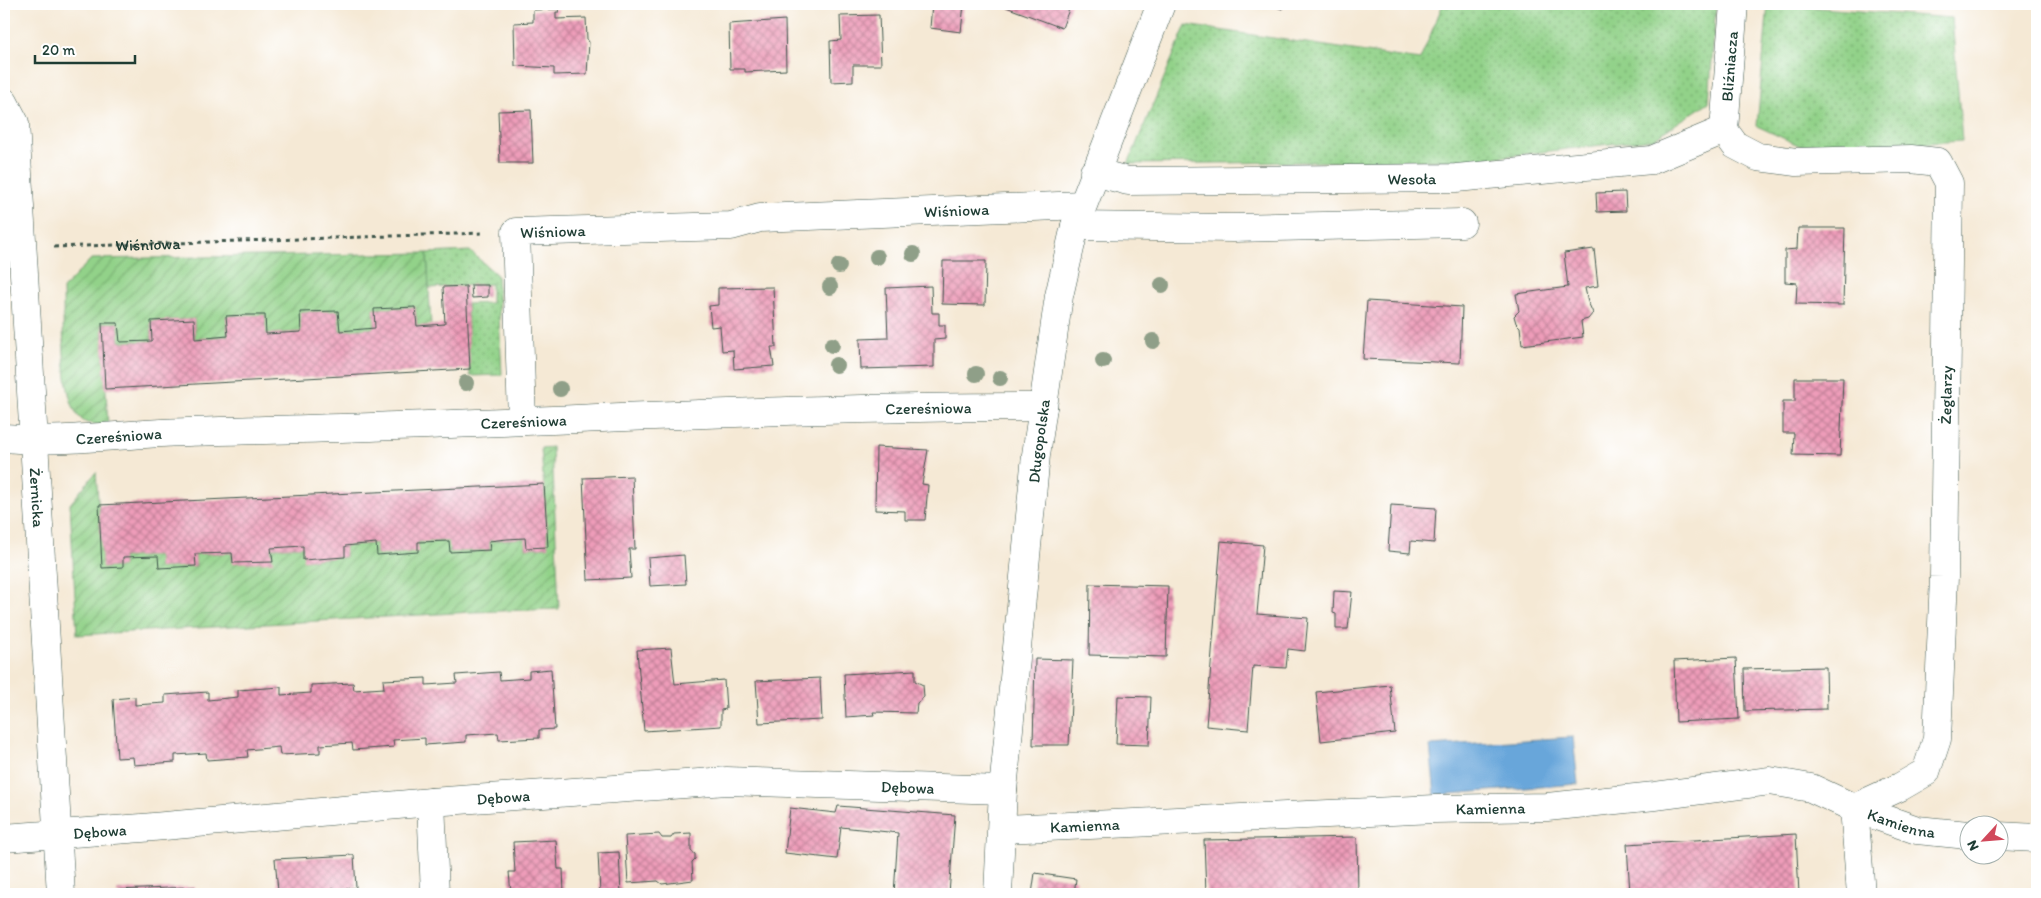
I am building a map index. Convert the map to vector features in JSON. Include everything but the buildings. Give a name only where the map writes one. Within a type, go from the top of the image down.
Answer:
[{"type":"street","name":"Długopolska","points":[[998,894],[1003,790],[1036,455],[1059,296],[1079,216],[1094,172],[1160,4]]},
{"type":"street","name":"Bliźniacza","points":[[1724,130],[1734,4]]},
{"type":"street","name":"Żernicka","points":[[4,102],[15,123],[36,440],[61,894]]},
{"type":"street","name":"Wesoła","points":[[1094,172],[1128,181],[1456,178],[1652,160],[1724,130]]},
{"type":"street","name":"Żeglarzy","points":[[1724,130],[1734,145],[1758,157],[1796,162],[1911,159],[1938,162],[1949,183],[1944,577],[1938,739],[1926,772],[1900,787],[1854,808]]},
{"type":"street","name":"Wiśniowa","points":[[516,232],[730,226],[760,218],[1079,216],[1233,228],[1462,223]]},
{"type":"street","points":[[516,232],[522,420]]},
{"type":"street","name":"Czereśniowa","points":[[4,438],[36,440],[165,432],[408,426],[522,420],[938,407],[1043,407]]},
{"type":"street","name":"Dębowa","points":[[4,838],[431,802],[727,781],[1003,790]]},
{"type":"street","name":"Kamienna","points":[[1002,829],[1435,809],[1547,807],[1655,796],[1770,781],[1810,788],[1854,808],[1917,830],[1958,834]]},
{"type":"street","points":[[431,802],[435,894]]},
{"type":"street","points":[[1854,808],[1861,894]]},
{"type":"street","points":[[2008,837],[2037,838]]},
{"type":"path","name":"Wiśniowa","points":[[22,248],[516,232]]},
{"type":"green space","points":[[1443,4],[1716,4],[1709,102],[1653,139],[1473,160],[1128,164],[1186,25],[1420,60]]},
{"type":"green space","points":[[1768,4],[1952,18],[1962,141],[1809,150],[1757,126]]},
{"type":"green space","points":[[470,251],[497,275],[502,375],[470,376],[467,304],[491,303],[491,284],[429,288],[427,253]]},
{"type":"green space","points":[[427,253],[431,326],[417,326],[415,307],[374,309],[375,328],[340,331],[338,311],[301,312],[301,332],[266,334],[265,315],[226,316],[228,336],[195,339],[194,319],[151,321],[152,341],[120,342],[118,323],[102,323],[108,425],[84,422],[75,410],[69,396],[64,359],[63,289],[91,259]]},
{"type":"green space","points":[[552,447],[559,609],[472,612],[77,635],[70,504],[96,472],[103,568],[123,567],[123,557],[158,556],[159,568],[196,566],[195,554],[232,553],[233,563],[272,561],[271,548],[303,546],[304,560],[345,557],[345,546],[376,543],[377,555],[418,552],[418,542],[449,541],[450,552],[490,550],[489,541],[525,538],[526,548],[548,547],[541,448]]},
{"type":"water","points":[[1573,737],[1578,784],[1435,795],[1430,746]]}]
